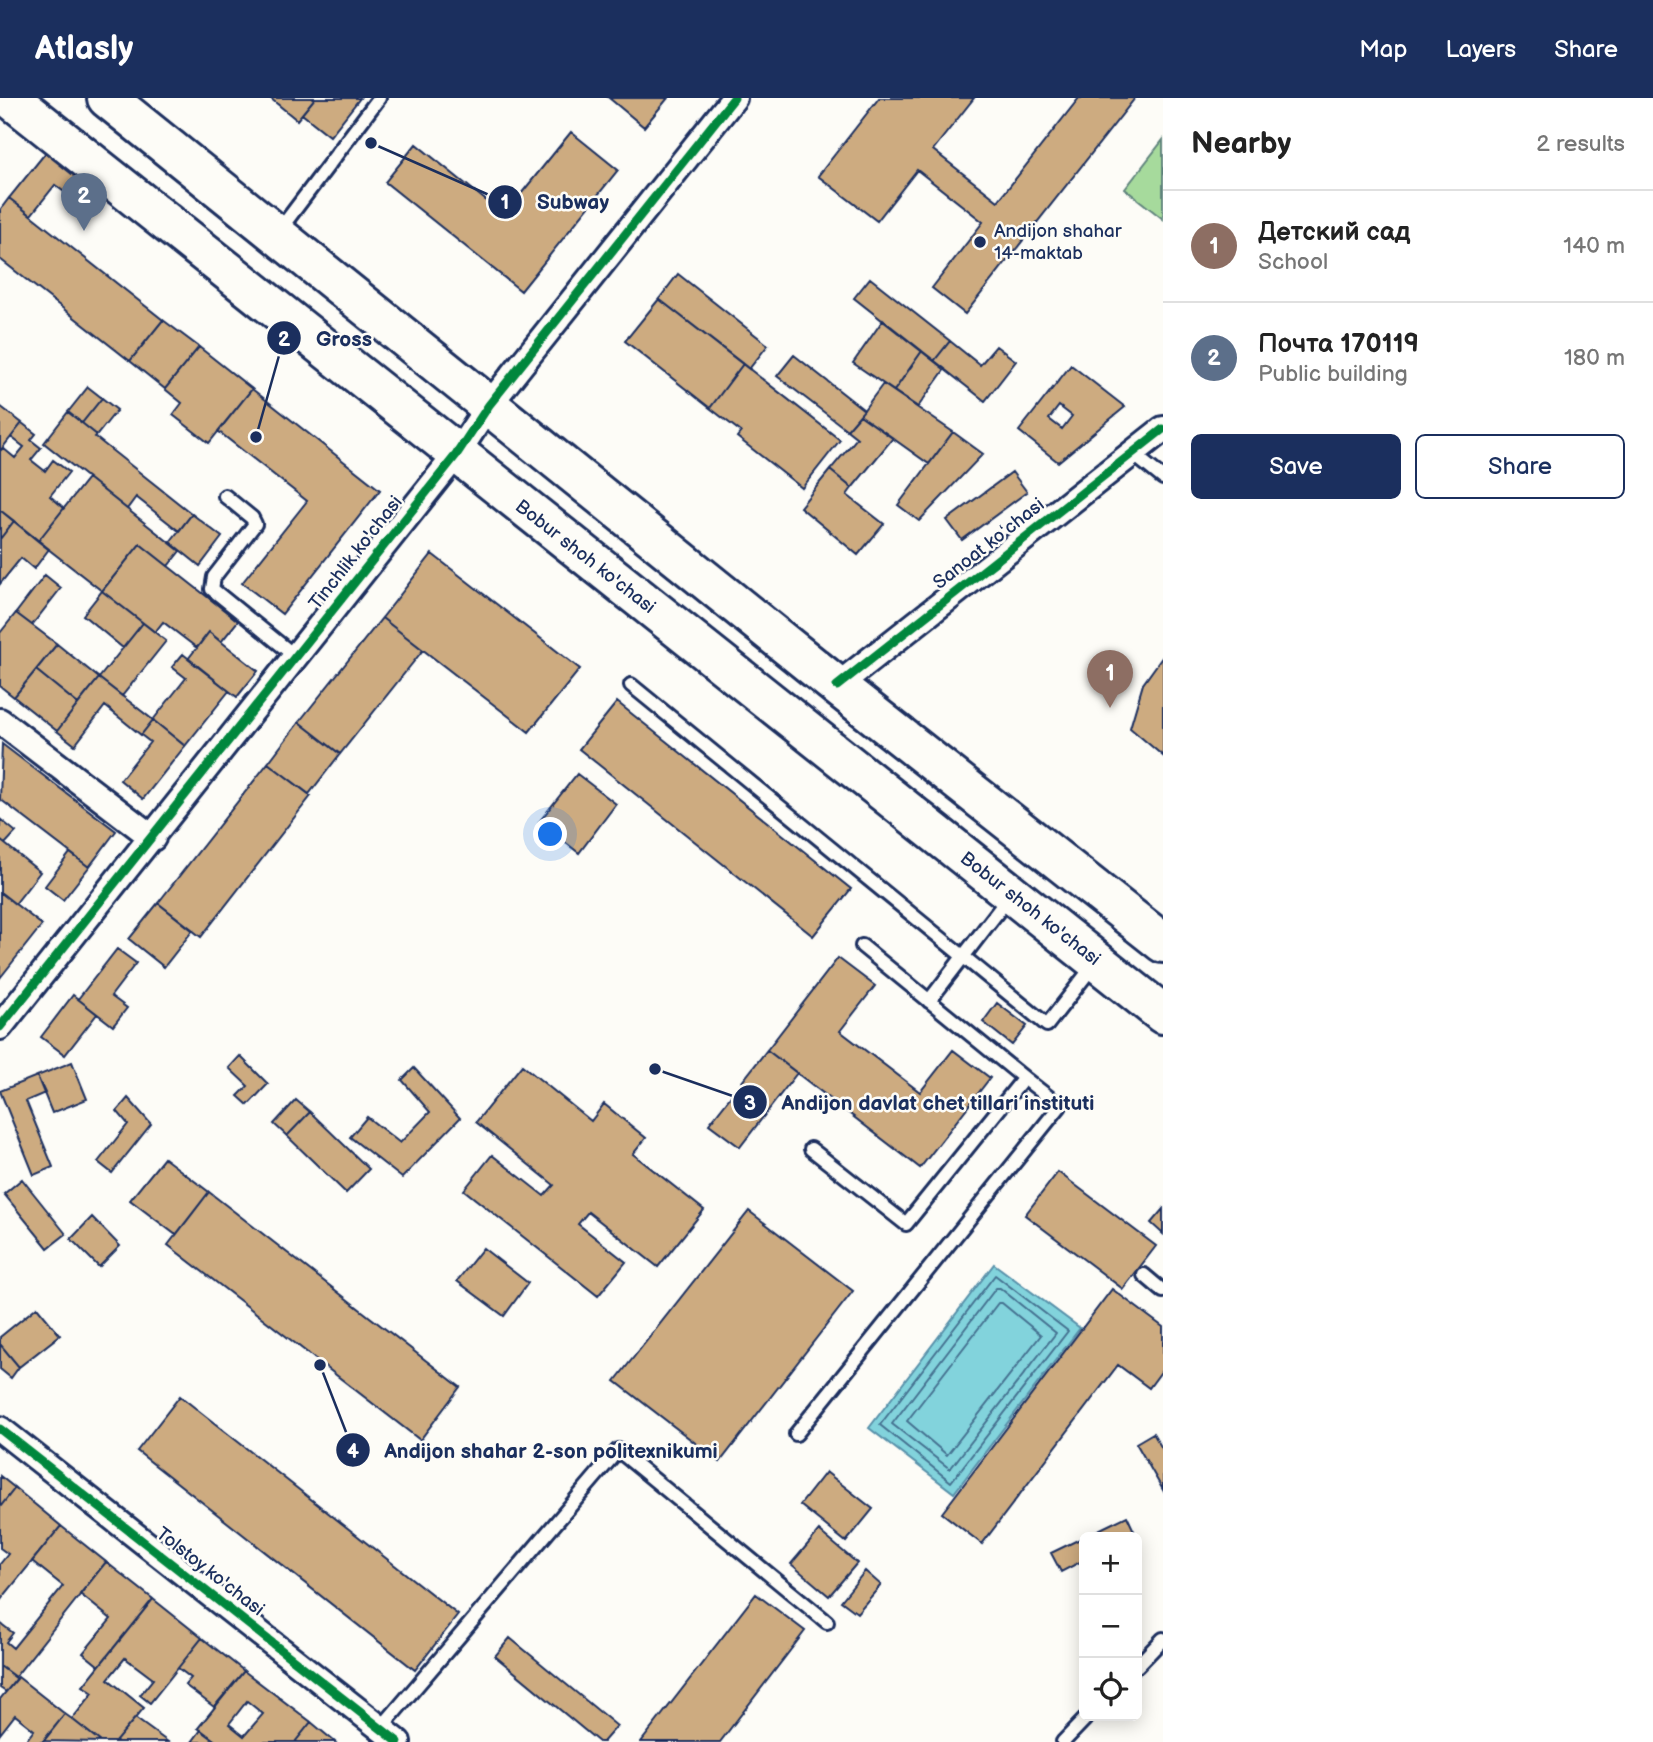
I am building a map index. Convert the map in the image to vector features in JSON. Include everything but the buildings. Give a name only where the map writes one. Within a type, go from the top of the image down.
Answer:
[{"type":"main road","name":"Bobur shoh ko'chasi","points":[[10,98],[1163,1014]]},
{"type":"main road","points":[[107,98],[837,686],[1163,943]]},
{"type":"street","name":"Tinchlik ko'chasi","points":[[0,1027],[456,455],[489,405],[734,98]]},
{"type":"street","name":"Sanoat koʻchasi","points":[[837,686],[1163,429]]},
{"type":"street","points":[[0,721],[153,838]]},
{"type":"street","name":"Tolstoy ko'chasi","points":[[0,1429],[390,1735]]},
{"type":"lane","points":[[276,234],[379,98]]},
{"type":"lane","points":[[1132,453],[1163,478]]},
{"type":"lane","points":[[225,496],[252,518],[255,524],[214,577],[212,589],[296,657]]},
{"type":"lane","points":[[631,685],[1047,1025],[1097,961]]},
{"type":"lane","points":[[929,1001],[1011,894]]},
{"type":"lane","points":[[796,1434],[1060,1106],[862,946]]},
{"type":"lane","points":[[811,1149],[905,1224],[1024,1078]]},
{"type":"lane","points":[[1144,1275],[1163,1291]]},
{"type":"lane","points":[[390,1735],[618,1450],[827,1622]]},
{"type":"lane","points":[[1142,1661],[1163,1639]]},
{"type":"lane","points":[[1063,1742],[1083,1721]]},
{"type":"green space","points":[[1163,140],[1163,219],[1125,189]]},
{"type":"water","points":[[994,1264],[1080,1328],[954,1493],[869,1428]]},
{"type":"cycle path","points":[[0,1027],[456,455],[489,405],[734,98]]},
{"type":"cycle path","points":[[837,686],[1163,429]]},
{"type":"cycle path","points":[[0,1429],[398,1742]]},
{"type":"place","name":"Subway","points":[[371,143]]},
{"type":"place","name":"Почта 170119","points":[[84,231]]},
{"type":"place","name":"Andijon shahar 14-maktab","points":[[980,242]]},
{"type":"place","name":"Gross","points":[[256,437]]},
{"type":"place","name":"Детский сад","points":[[1110,708]]},
{"type":"place","name":"Andijon davlat chet tillari instituti","points":[[655,1069]]},
{"type":"place","name":"Andijon shahar 2-son politexnikumi","points":[[320,1365]]}]
